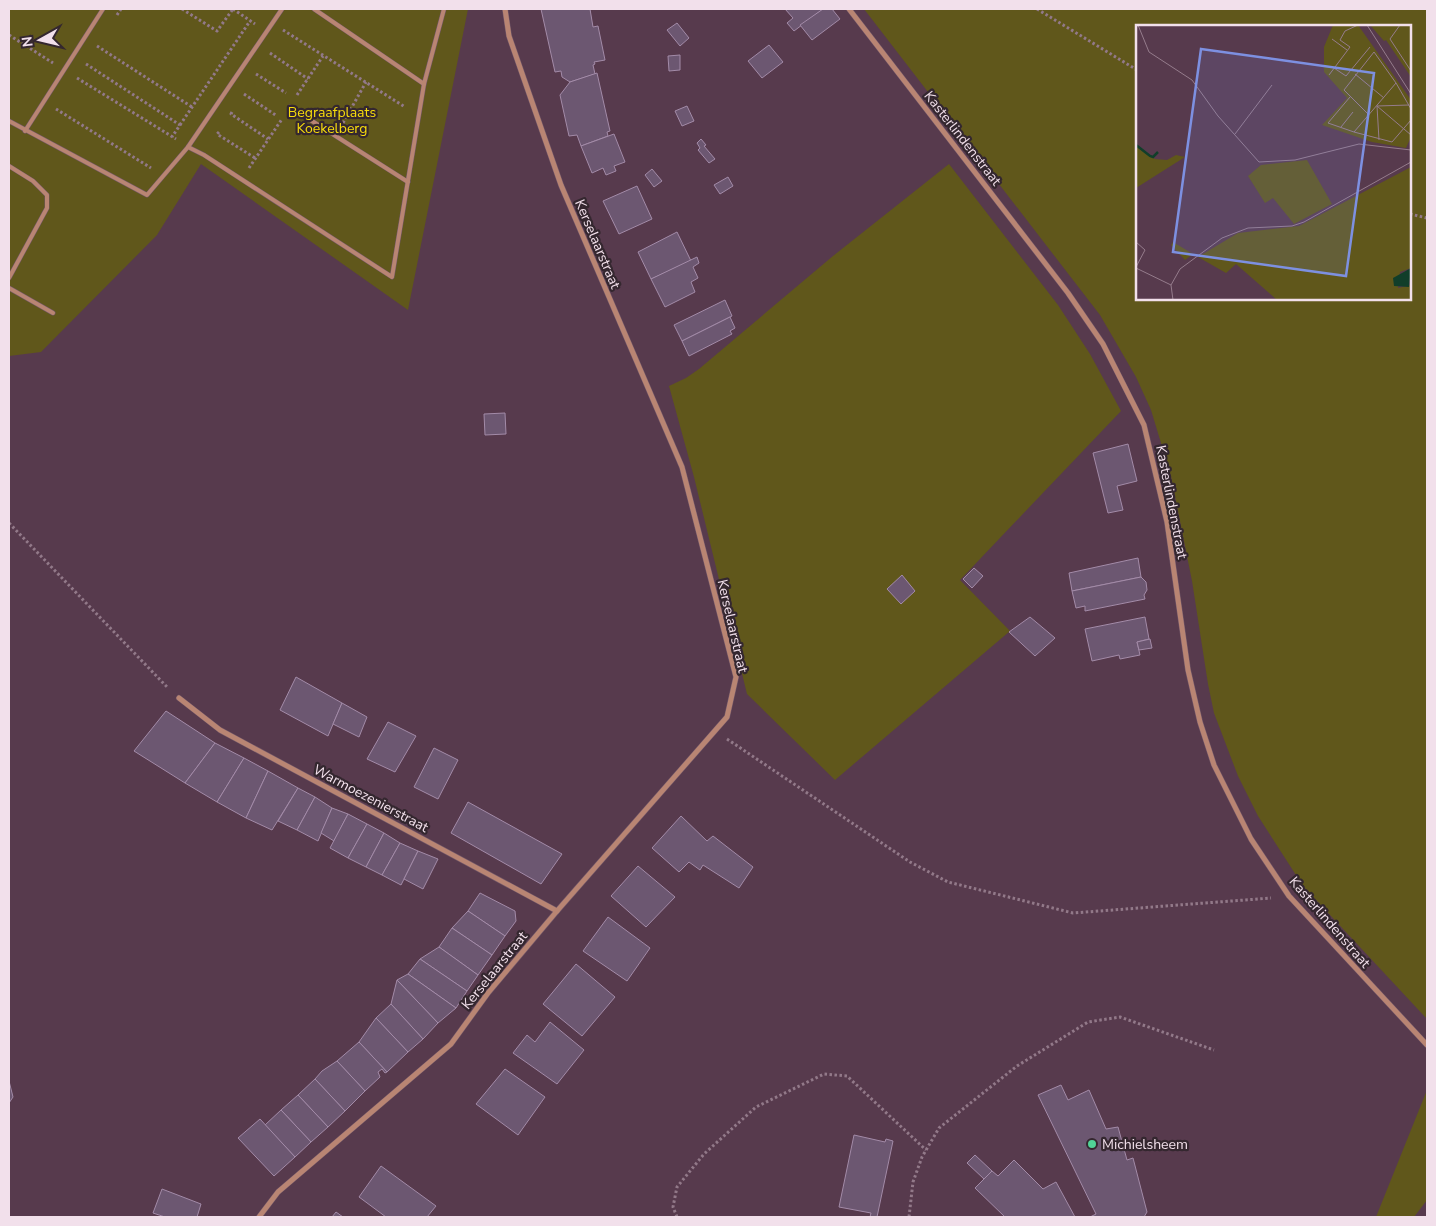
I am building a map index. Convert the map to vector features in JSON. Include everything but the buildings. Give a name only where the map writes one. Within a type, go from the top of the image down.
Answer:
[{"type":"street","name":"Kerselaarstraat","points":[[258,1217],[278,1192],[452,1044],[488,993],[557,911],[727,717],[736,677],[682,467],[561,185],[509,36],[505,9]]},
{"type":"street","name":"Kasterlindenstraat","points":[[849,9],[1068,293],[1103,344],[1144,425],[1167,522],[1188,670],[1200,722],[1214,764],[1251,839],[1289,896],[1427,1045]]},
{"type":"street","name":"Warmoezenierstraat","points":[[179,698],[220,730],[557,911]]},
{"type":"lane","points":[[25,131],[103,9]]},
{"type":"lane","points":[[9,121],[147,196],[188,147],[282,9]]},
{"type":"lane","points":[[314,9],[424,84]]},
{"type":"lane","points":[[188,147],[204,155],[392,277],[424,84],[444,9]]},
{"type":"lane","points":[[290,107],[408,182]]},
{"type":"lane","points":[[9,166],[33,181],[47,195],[47,208],[9,278]]},
{"type":"lane","points":[[9,288],[54,312]]},
{"type":"path","points":[[182,9],[217,32],[233,9],[279,40],[266,60]]},
{"type":"path","points":[[1037,9],[1136,69]]},
{"type":"path","points":[[172,137],[250,20]]},
{"type":"path","points":[[272,23],[419,116]]},
{"type":"path","points":[[9,35],[188,147]]},
{"type":"path","points":[[97,46],[192,107]]},
{"type":"path","points":[[270,53],[308,79]]},
{"type":"path","points":[[77,78],[86,64],[180,125]]},
{"type":"path","points":[[252,81],[261,67]]},
{"type":"path","points":[[256,74],[288,94]]},
{"type":"path","points":[[336,137],[366,82]]},
{"type":"path","points":[[240,100],[248,87]]},
{"type":"path","points":[[244,94],[282,119]]},
{"type":"path","points":[[44,101],[164,176]]},
{"type":"path","points":[[226,121],[235,107]]},
{"type":"path","points":[[231,114],[268,139]]},
{"type":"path","points":[[222,128],[217,134],[255,158]]},
{"type":"path","points":[[1411,214],[1427,218]]},
{"type":"path","points":[[9,523],[179,698]]},
{"type":"path","points":[[727,739],[910,862],[948,882],[1073,913],[1289,896]]},
{"type":"path","points":[[909,1217],[913,1182],[926,1150],[939,1128],[1017,1066],[1088,1022],[1120,1017],[1214,1050]]},
{"type":"path","points":[[677,1217],[673,1207],[677,1187],[704,1154],[756,1107],[824,1074],[847,1076],[926,1150]]},
{"type":"green space","name":"Begraafplaats Koekelberg","points":[[9,9],[468,9],[408,310],[201,164],[157,235],[41,352],[9,356]]},
{"type":"green space","points":[[864,9],[1427,9],[1427,1019],[1303,886],[1258,816],[1238,776],[1214,713],[1192,581],[1171,476],[1151,410],[1136,377],[1100,315]]},
{"type":"green space","points":[[949,164],[1058,305],[1090,354],[1121,411],[960,580],[1010,631],[835,780],[747,694],[694,477],[669,386],[699,369],[833,256]]},
{"type":"green space","points":[[1427,1090],[1427,1200],[1414,1217],[1376,1217]]},
{"type":"place","name":"Michielsheem","points":[[1092,1144]]}]
